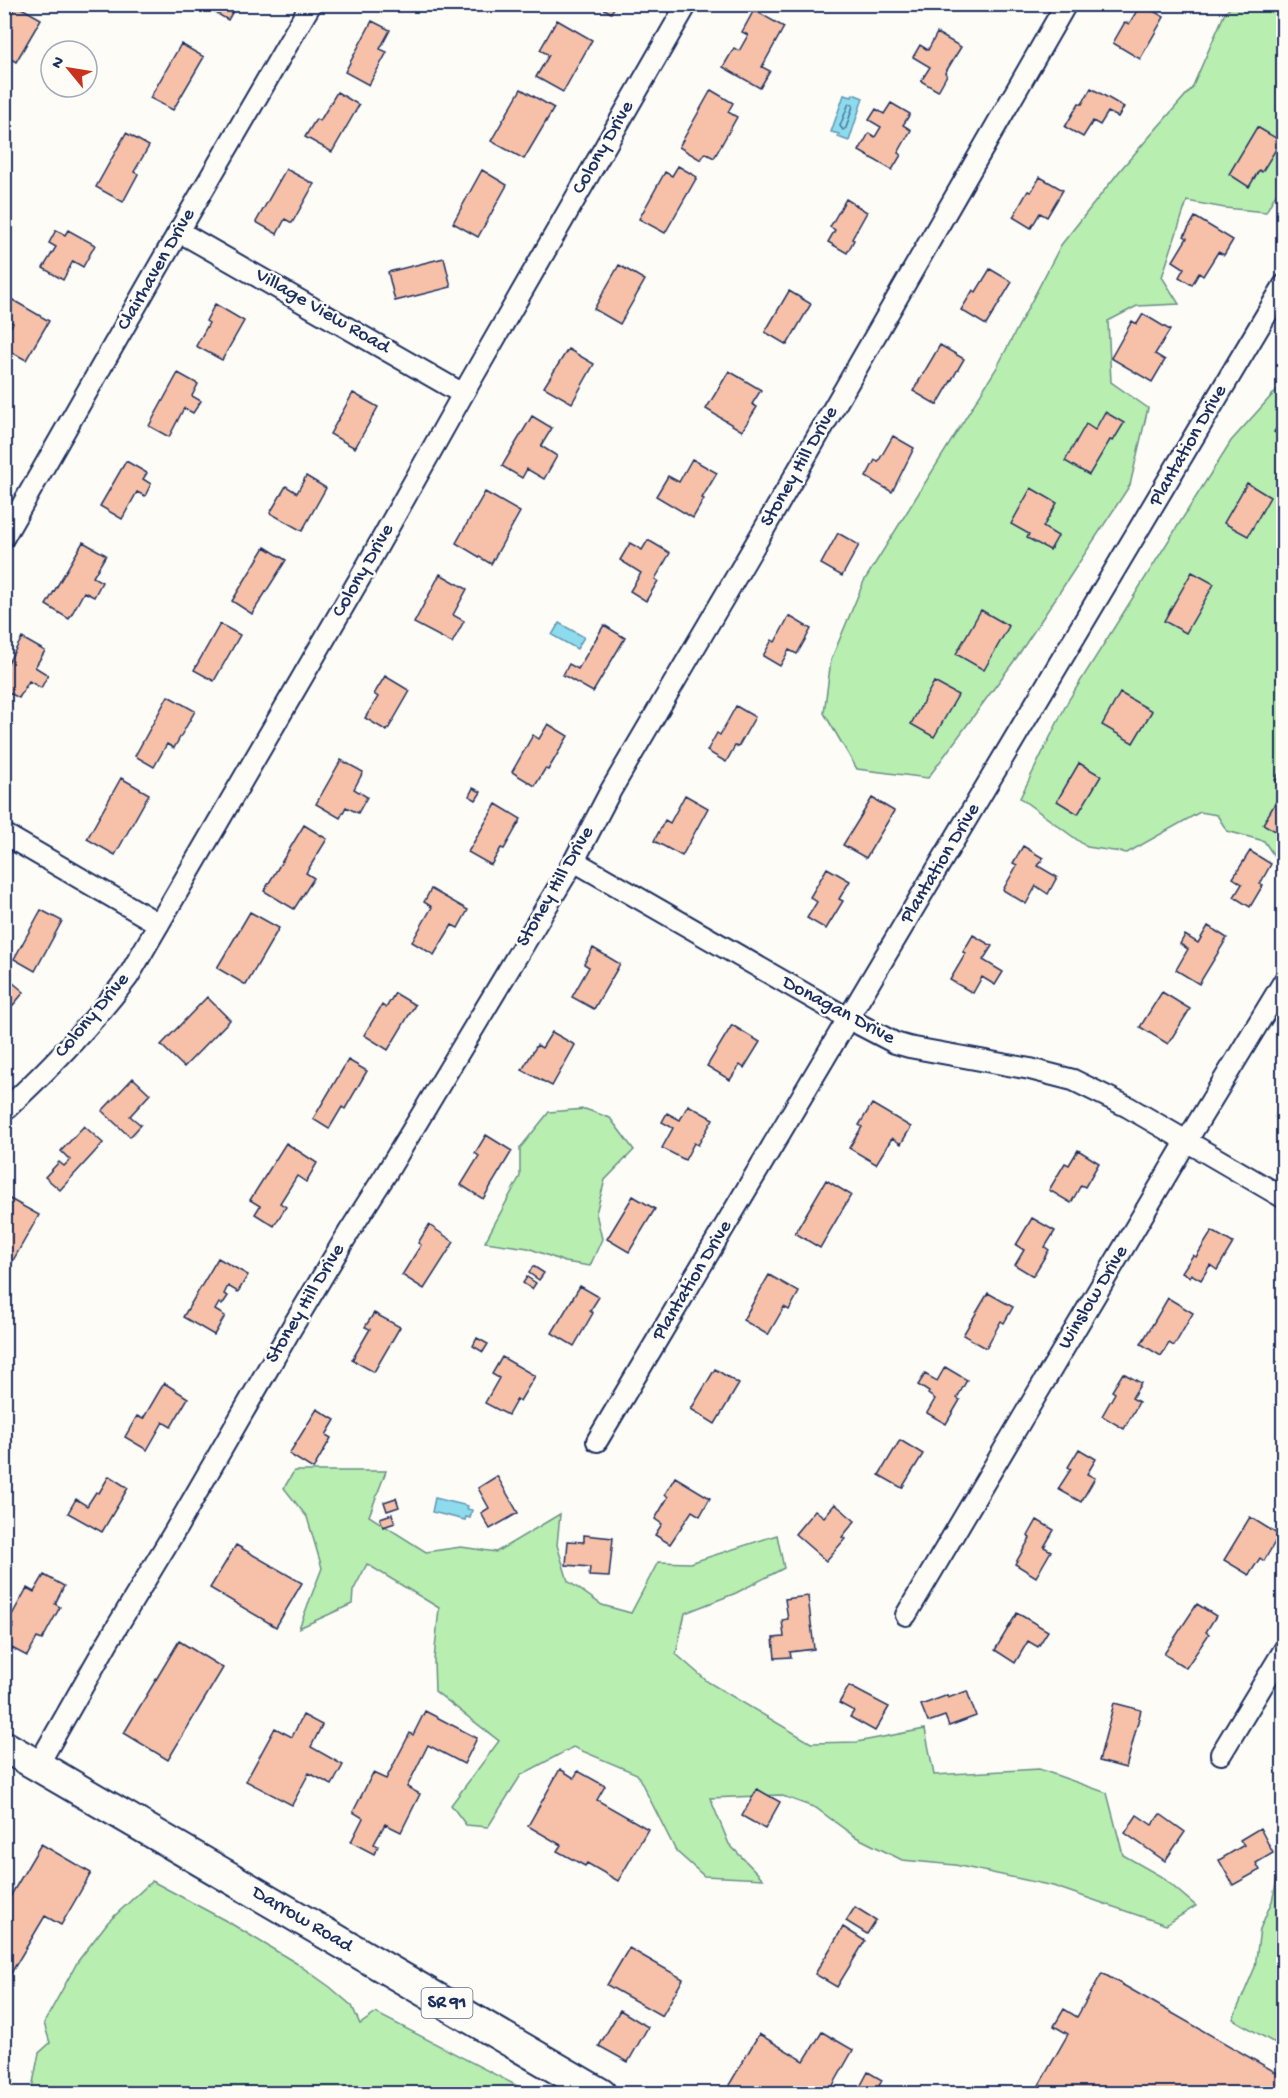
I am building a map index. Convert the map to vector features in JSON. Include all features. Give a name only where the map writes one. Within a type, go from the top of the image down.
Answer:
[{"type":"main road","name":"Darrow Road","points":[[4,1746],[601,2094]]},
{"type":"street","name":"Clairhaven Drive","points":[[4,537],[311,4]]},
{"type":"street","name":"Colony Drive","points":[[4,1111],[46,1071],[109,1002],[128,977],[360,578],[687,4]]},
{"type":"street","name":"Stoney Hill Drive","points":[[38,1765],[288,1334],[574,861],[611,790],[764,531],[1066,4]]},
{"type":"street","name":"Village View Road","points":[[180,232],[463,394]]},
{"type":"street","name":"Plantation Drive","points":[[597,1441],[1284,285]]},
{"type":"street","points":[[4,834],[159,924]]},
{"type":"street","name":"Donagan Drive","points":[[574,861],[849,1019],[895,1043],[1030,1069],[1072,1080],[1128,1107],[1284,1198]]},
{"type":"street","name":"Winslow Drive","points":[[906,1615],[1284,981]]},
{"type":"street","points":[[1221,1754],[1284,1650]]},
{"type":"green space","points":[[1232,5],[1283,5],[1283,181],[1266,212],[1187,201],[1162,277],[1179,304],[1137,306],[1108,321],[1111,382],[1148,408],[1130,485],[1017,657],[928,778],[857,769],[824,713],[831,660],[864,581],[996,369],[1061,245],[1122,168],[1192,88],[1224,15]]},
{"type":"green space","points":[[1283,383],[1283,869],[1264,841],[1227,831],[1217,815],[1200,812],[1127,853],[1087,847],[1020,798],[1068,701],[1231,441]]},
{"type":"green space","points":[[585,1109],[610,1118],[634,1150],[605,1180],[596,1213],[602,1239],[590,1266],[565,1262],[528,1248],[485,1242],[520,1176],[520,1148],[549,1112]]},
{"type":"green space","points":[[294,1471],[386,1471],[369,1516],[426,1552],[461,1547],[496,1552],[560,1514],[557,1545],[568,1581],[602,1605],[631,1613],[658,1562],[690,1563],[777,1535],[784,1568],[736,1593],[685,1613],[676,1654],[708,1682],[811,1743],[857,1742],[925,1729],[934,1775],[1039,1769],[1107,1793],[1123,1855],[1162,1877],[1196,1906],[1166,1925],[1053,1886],[955,1865],[902,1860],[854,1836],[816,1808],[780,1795],[710,1798],[729,1844],[763,1879],[704,1876],[676,1851],[637,1774],[573,1747],[521,1775],[488,1827],[466,1825],[451,1805],[499,1741],[435,1691],[434,1660],[439,1608],[367,1564],[353,1591],[352,1604],[299,1628],[322,1568],[307,1517],[284,1488]]},
{"type":"green space","points":[[1283,1855],[1283,2048],[1233,2019],[1255,1967],[1260,1929],[1272,1901]]},
{"type":"green space","points":[[152,1881],[230,1923],[296,1963],[352,2006],[360,2024],[376,2013],[531,2093],[31,2093],[39,2053],[50,2043],[44,2023],[78,1961],[108,1922]]},
{"type":"water","points":[[853,94],[863,98],[849,141],[831,132],[844,95],[852,97]]},
{"type":"water","points":[[559,623],[584,637],[577,649],[552,635]]},
{"type":"water","points":[[435,1498],[468,1506],[467,1509],[472,1510],[470,1518],[466,1517],[465,1520],[432,1512]]},
{"type":"building","points":[[211,4],[237,4],[228,20],[209,9]]},
{"type":"building","points":[[596,4],[616,4],[611,13]]},
{"type":"building","points":[[1141,4],[1164,17],[1140,59],[1113,43],[1125,22],[1129,24]]},
{"type":"building","points":[[16,5],[41,19],[16,62],[4,55],[4,26]]},
{"type":"building","points":[[754,10],[784,27],[762,67],[770,71],[760,88],[723,67],[734,48],[739,51],[748,35],[742,32]]},
{"type":"building","points":[[557,20],[592,40],[563,92],[536,77],[549,55],[540,50]]},
{"type":"building","points":[[372,21],[390,30],[380,49],[387,52],[369,85],[345,72]]},
{"type":"building","points":[[937,33],[961,47],[945,73],[947,75],[938,91],[921,81],[930,67],[913,57],[920,45],[928,50]]},
{"type":"building","points":[[181,44],[204,57],[173,110],[150,98]]},
{"type":"building","points":[[1284,60],[1284,75],[1277,64]]},
{"type":"building","points":[[1091,88],[1124,107],[1118,117],[1108,112],[1100,125],[1093,121],[1083,137],[1065,127]]},
{"type":"building","points":[[521,89],[554,108],[524,159],[491,141]]},
{"type":"building","points":[[711,90],[733,103],[728,112],[737,117],[714,158],[705,153],[701,160],[679,147]]},
{"type":"building","points":[[337,92],[359,105],[332,152],[305,137],[316,119],[320,121]]},
{"type":"building","points":[[891,103],[910,114],[903,125],[911,130],[898,153],[901,155],[892,170],[859,151],[869,133],[875,137],[881,127],[869,120],[876,109],[884,114]]},
{"type":"building","points":[[1257,127],[1281,141],[1262,172],[1259,170],[1249,187],[1229,174]]},
{"type":"building","points":[[126,133],[149,146],[134,172],[138,174],[123,202],[96,187]]},
{"type":"building","points":[[678,166],[697,177],[665,233],[639,219],[665,172],[672,176]]},
{"type":"building","points":[[286,169],[314,184],[292,223],[285,219],[277,234],[256,222]]},
{"type":"building","points":[[482,170],[507,185],[478,237],[453,223]]},
{"type":"building","points":[[1040,177],[1063,190],[1047,217],[1040,213],[1031,228],[1013,217],[1028,191],[1031,192]]},
{"type":"building","points":[[846,199],[867,212],[847,253],[828,242],[835,230],[830,227]]},
{"type":"building","points":[[1195,217],[1233,240],[1224,255],[1218,252],[1203,276],[1199,273],[1192,285],[1179,277],[1184,268],[1173,261],[1187,238],[1184,236]]},
{"type":"building","points":[[56,230],[65,235],[68,230],[95,245],[83,267],[73,261],[63,280],[43,268],[56,247],[49,243]]},
{"type":"building","points":[[444,258],[451,287],[395,301],[388,272]]},
{"type":"building","points":[[619,265],[645,280],[620,324],[594,309]]},
{"type":"building","points":[[990,269],[1012,282],[986,325],[961,310],[973,290],[976,292]]},
{"type":"building","points":[[789,291],[811,304],[787,345],[765,332]]},
{"type":"building","points":[[11,299],[49,321],[26,360],[4,348],[4,337],[13,323],[4,318],[4,310]]},
{"type":"building","points":[[215,304],[244,321],[222,360],[196,346],[209,323],[206,321]]},
{"type":"building","points":[[1143,314],[1170,330],[1155,354],[1165,360],[1152,382],[1111,358],[1132,321],[1137,324]]},
{"type":"building","points":[[940,345],[964,359],[937,405],[913,391]]},
{"type":"building","points":[[568,349],[594,364],[572,403],[544,387]]},
{"type":"building","points":[[729,371],[761,390],[752,404],[757,407],[742,431],[706,409]]},
{"type":"building","points":[[178,373],[198,384],[192,396],[201,401],[193,413],[184,408],[169,437],[149,426]]},
{"type":"building","points":[[353,393],[378,407],[355,448],[330,434]]},
{"type":"building","points":[[1105,412],[1124,423],[1113,441],[1110,440],[1089,475],[1065,461],[1086,424],[1095,430]]},
{"type":"building","points":[[532,416],[552,428],[541,446],[557,456],[544,479],[527,469],[522,478],[502,466]]},
{"type":"building","points":[[1284,416],[1284,438],[1274,432]]},
{"type":"building","points":[[893,436],[914,448],[892,492],[866,477],[875,460],[878,462]]},
{"type":"building","points":[[692,459],[717,473],[693,518],[656,496],[668,476],[679,482]]},
{"type":"building","points":[[126,461],[147,473],[143,479],[151,484],[145,496],[137,492],[122,519],[100,506]]},
{"type":"building","points":[[306,476],[326,488],[302,531],[270,513],[286,486],[297,493]]},
{"type":"building","points":[[1247,483],[1270,497],[1248,536],[1224,523]]},
{"type":"building","points":[[1031,488],[1057,503],[1043,527],[1058,536],[1050,550],[1027,538],[1029,534],[1011,524]]},
{"type":"building","points":[[485,492],[520,512],[491,564],[456,543]]},
{"type":"building","points":[[838,533],[859,545],[842,576],[821,564]]},
{"type":"building","points":[[648,540],[670,553],[646,601],[630,591],[641,573],[620,560],[630,543],[642,550]]},
{"type":"building","points":[[83,542],[106,555],[93,577],[102,582],[94,597],[84,592],[69,619],[46,605]]},
{"type":"building","points":[[265,547],[286,560],[252,614],[232,601]]},
{"type":"building","points":[[1192,572],[1214,584],[1186,633],[1164,621]]},
{"type":"building","points":[[440,574],[467,589],[453,615],[464,621],[452,643],[414,623]]},
{"type":"building","points":[[981,610],[1009,626],[984,670],[956,654]]},
{"type":"building","points":[[789,616],[811,629],[797,654],[789,650],[780,666],[763,656],[772,640],[775,642]]},
{"type":"building","points":[[220,624],[240,635],[214,681],[194,670]]},
{"type":"building","points":[[604,625],[625,638],[593,692],[563,675],[569,664],[578,669]]},
{"type":"building","points":[[22,638],[45,651],[35,667],[48,675],[41,688],[29,681],[19,698],[4,690],[4,670]]},
{"type":"building","points":[[385,676],[410,691],[387,731],[365,718],[378,697],[374,694]]},
{"type":"building","points":[[934,682],[958,695],[934,737],[911,724]]},
{"type":"building","points":[[1120,693],[1152,711],[1133,743],[1102,725]]},
{"type":"building","points":[[168,696],[195,711],[174,748],[167,744],[154,767],[135,756]]},
{"type":"building","points":[[736,706],[755,717],[738,747],[735,746],[726,762],[707,751],[717,733],[720,735]]},
{"type":"building","points":[[548,724],[568,736],[548,770],[545,769],[535,786],[512,772],[533,735],[539,739]]},
{"type":"building","points":[[341,760],[363,772],[354,789],[367,797],[358,813],[346,807],[340,818],[316,804]]},
{"type":"building","points":[[1079,763],[1101,776],[1078,814],[1057,801]]},
{"type":"building","points":[[1284,767],[1284,785],[1275,780]]},
{"type":"building","points":[[121,778],[149,794],[115,855],[87,839]]},
{"type":"building","points":[[473,788],[481,792],[476,800],[469,796]]},
{"type":"building","points":[[1284,788],[1284,836],[1263,824]]},
{"type":"building","points":[[685,795],[708,808],[682,856],[654,841],[665,820],[670,823]]},
{"type":"building","points":[[872,798],[894,811],[866,858],[843,845]]},
{"type":"building","points":[[496,804],[521,819],[504,849],[501,848],[491,865],[468,852]]},
{"type":"building","points":[[304,825],[327,839],[306,873],[314,878],[294,909],[264,891]]},
{"type":"building","points":[[1023,846],[1043,858],[1038,866],[1057,877],[1048,894],[1036,886],[1026,904],[1003,890],[1017,865],[1013,863]]},
{"type":"building","points":[[1250,851],[1271,864],[1260,884],[1263,885],[1250,907],[1234,897],[1242,884],[1233,878]]},
{"type":"building","points":[[827,868],[850,881],[839,899],[843,901],[826,929],[807,918],[817,902],[810,897]]},
{"type":"building","points":[[431,889],[468,910],[458,928],[452,925],[434,955],[412,942],[432,907],[424,902]]},
{"type":"building","points":[[41,910],[62,921],[35,971],[14,959]]},
{"type":"building","points":[[250,912],[279,928],[246,985],[217,968]]},
{"type":"building","points":[[1208,926],[1227,938],[1199,984],[1176,970],[1188,949],[1180,944],[1185,935],[1198,943]]},
{"type":"building","points":[[973,935],[992,946],[983,960],[1003,972],[995,985],[982,977],[973,993],[950,980],[966,953],[963,952]]},
{"type":"building","points":[[593,948],[620,964],[594,1009],[572,997],[589,967],[584,964]]},
{"type":"building","points":[[6,977],[24,992],[4,1016],[4,978]]},
{"type":"building","points":[[1162,992],[1190,1009],[1168,1044],[1140,1027]]},
{"type":"building","points":[[395,993],[415,1005],[388,1050],[364,1035],[382,1005],[386,1008]]},
{"type":"building","points":[[207,997],[230,1020],[184,1067],[161,1045]]},
{"type":"building","points":[[732,1025],[760,1042],[744,1068],[740,1065],[730,1080],[707,1066]]},
{"type":"building","points":[[552,1032],[575,1045],[552,1086],[522,1070],[537,1045],[542,1048]]},
{"type":"building","points":[[348,1060],[367,1071],[345,1109],[342,1107],[329,1129],[313,1119]]},
{"type":"building","points":[[133,1078],[150,1094],[130,1116],[141,1125],[130,1137],[102,1111]]},
{"type":"building","points":[[1284,1103],[1284,1121],[1275,1117]]},
{"type":"building","points":[[872,1104],[911,1127],[901,1144],[892,1138],[876,1164],[849,1148]]},
{"type":"building","points":[[688,1105],[713,1119],[698,1145],[694,1143],[685,1160],[662,1148],[673,1128],[662,1122],[667,1113],[680,1120]]},
{"type":"building","points":[[84,1126],[103,1143],[60,1190],[45,1177],[59,1162],[64,1166],[70,1160],[61,1151]]},
{"type":"building","points":[[486,1135],[512,1151],[483,1199],[461,1185],[479,1156],[475,1153]]},
{"type":"building","points":[[286,1143],[317,1163],[306,1182],[297,1176],[280,1203],[286,1207],[274,1226],[255,1214],[260,1206],[250,1200]]},
{"type":"building","points":[[1078,1150],[1099,1163],[1085,1187],[1081,1185],[1071,1203],[1049,1190],[1065,1163],[1069,1165]]},
{"type":"building","points":[[826,1180],[851,1195],[820,1248],[795,1233]]},
{"type":"building","points":[[633,1196],[655,1209],[629,1252],[607,1239]]},
{"type":"building","points":[[10,1199],[39,1215],[4,1276],[4,1209]]},
{"type":"building","points":[[1032,1218],[1055,1231],[1045,1247],[1049,1250],[1033,1276],[1015,1265],[1024,1250],[1016,1245]]},
{"type":"building","points":[[429,1225],[454,1242],[424,1289],[402,1275],[421,1245],[418,1243]]},
{"type":"building","points":[[1212,1231],[1233,1243],[1217,1270],[1210,1265],[1201,1280],[1191,1274],[1190,1277],[1182,1272],[1193,1255],[1196,1257]]},
{"type":"building","points":[[218,1258],[248,1275],[238,1292],[228,1286],[224,1294],[228,1296],[222,1305],[219,1303],[215,1310],[225,1316],[214,1335],[183,1317]]},
{"type":"building","points":[[533,1266],[544,1273],[539,1280],[529,1273]]},
{"type":"building","points":[[769,1275],[799,1292],[789,1310],[784,1307],[768,1335],[743,1320]]},
{"type":"building","points":[[527,1277],[536,1283],[532,1289],[523,1283]]},
{"type":"building","points":[[580,1286],[599,1297],[590,1311],[593,1313],[574,1346],[552,1333]]},
{"type":"building","points":[[988,1293],[1013,1307],[1004,1323],[1001,1321],[986,1348],[963,1335]]},
{"type":"building","points":[[1168,1298],[1193,1313],[1174,1346],[1169,1343],[1161,1356],[1141,1344]]},
{"type":"building","points":[[374,1313],[400,1327],[374,1372],[352,1360],[370,1329],[365,1327]]},
{"type":"building","points":[[477,1338],[488,1344],[483,1352],[473,1346]]},
{"type":"building","points":[[502,1357],[535,1376],[520,1401],[517,1399],[508,1415],[485,1403],[499,1378],[492,1374]]},
{"type":"building","points":[[945,1367],[967,1380],[957,1398],[960,1400],[946,1424],[927,1413],[935,1399],[918,1385],[925,1374],[937,1381]]},
{"type":"building","points":[[715,1369],[739,1384],[715,1424],[691,1409]]},
{"type":"building","points":[[1123,1373],[1141,1383],[1132,1398],[1139,1402],[1124,1429],[1102,1416],[1115,1393],[1112,1391]]},
{"type":"building","points":[[164,1383],[188,1398],[171,1427],[163,1422],[147,1450],[125,1437],[137,1416],[143,1419]]},
{"type":"building","points":[[317,1409],[335,1420],[326,1435],[331,1438],[313,1469],[289,1454]]},
{"type":"building","points":[[900,1440],[923,1454],[902,1488],[879,1475]]},
{"type":"building","points":[[1079,1449],[1096,1459],[1087,1474],[1095,1478],[1081,1502],[1058,1489],[1071,1469],[1068,1467]]},
{"type":"building","points":[[109,1476],[128,1488],[102,1532],[68,1513],[76,1499],[87,1506],[96,1492],[99,1493]]},
{"type":"building","points":[[497,1476],[518,1513],[490,1529],[481,1513],[489,1508],[478,1488]]},
{"type":"building","points":[[675,1477],[710,1498],[700,1516],[692,1511],[670,1544],[655,1535],[662,1524],[655,1519],[668,1497],[665,1494]]},
{"type":"building","points":[[396,1498],[399,1507],[387,1511],[384,1502]]},
{"type":"building","points":[[835,1504],[855,1521],[842,1537],[845,1539],[826,1561],[795,1534],[815,1510],[824,1517]]},
{"type":"building","points":[[392,1514],[395,1523],[383,1527],[380,1518]]},
{"type":"building","points":[[1250,1517],[1279,1535],[1264,1561],[1260,1558],[1249,1575],[1224,1560]]},
{"type":"building","points":[[1037,1520],[1054,1530],[1044,1547],[1051,1551],[1036,1577],[1015,1564]]},
{"type":"building","points":[[584,1535],[613,1538],[609,1577],[589,1576],[590,1567],[566,1565],[568,1541],[584,1542]]},
{"type":"building","points":[[236,1545],[302,1583],[276,1627],[210,1588]]},
{"type":"building","points":[[44,1575],[64,1586],[55,1604],[60,1607],[42,1640],[37,1638],[27,1656],[4,1644],[14,1625],[8,1622],[27,1588],[34,1592]]},
{"type":"building","points":[[808,1596],[814,1649],[790,1652],[791,1657],[775,1658],[773,1638],[784,1637],[782,1620],[788,1619],[785,1599]]},
{"type":"building","points":[[1197,1604],[1216,1616],[1206,1632],[1209,1634],[1186,1668],[1164,1654]]},
{"type":"building","points":[[1017,1613],[1048,1631],[1038,1647],[1028,1641],[1015,1663],[995,1650]]},
{"type":"building","points":[[179,1641],[223,1668],[168,1760],[124,1733]]},
{"type":"building","points":[[849,1686],[889,1707],[875,1731],[850,1717],[854,1711],[839,1703]]},
{"type":"building","points":[[967,1691],[976,1716],[949,1726],[945,1716],[928,1722],[921,1705]]},
{"type":"building","points":[[1114,1703],[1141,1710],[1126,1768],[1099,1761]]},
{"type":"building","points":[[425,1711],[477,1738],[464,1764],[428,1745],[407,1787],[420,1794],[401,1832],[385,1824],[374,1844],[378,1846],[374,1854],[351,1842],[363,1818],[353,1812],[373,1773],[386,1779],[410,1733],[413,1735]]},
{"type":"building","points":[[303,1715],[322,1725],[311,1747],[343,1765],[332,1785],[309,1773],[292,1805],[246,1781],[275,1728],[292,1737]]},
{"type":"building","points":[[560,1769],[574,1778],[578,1771],[605,1786],[597,1800],[648,1829],[618,1881],[587,1863],[585,1866],[557,1851],[561,1845],[528,1826]]},
{"type":"building","points":[[757,1789],[780,1802],[765,1829],[742,1816]]},
{"type":"building","points":[[1160,1814],[1185,1832],[1165,1861],[1125,1833],[1137,1815],[1152,1825]]},
{"type":"building","points":[[1260,1828],[1273,1853],[1256,1863],[1260,1870],[1233,1885],[1219,1860],[1244,1845],[1240,1840]]},
{"type":"building","points":[[41,1844],[91,1873],[61,1925],[45,1916],[4,1985],[4,1907]]},
{"type":"building","points":[[855,1907],[876,1920],[867,1934],[846,1921]]},
{"type":"building","points":[[843,1927],[865,1941],[837,1987],[815,1974]]},
{"type":"building","points":[[629,1948],[683,1979],[662,2016],[607,1985]]},
{"type":"building","points":[[1102,1973],[1284,2077],[1275,2094],[1034,2094],[1068,2034],[1054,2026],[1064,2009],[1077,2017]]},
{"type":"building","points":[[620,2010],[648,2027],[628,2062],[599,2046]]},
{"type":"building","points":[[822,2032],[853,2050],[828,2094],[742,2094],[729,2085],[759,2034],[804,2061]]},
{"type":"building","points":[[868,2072],[882,2080],[875,2094],[860,2087]]}]
